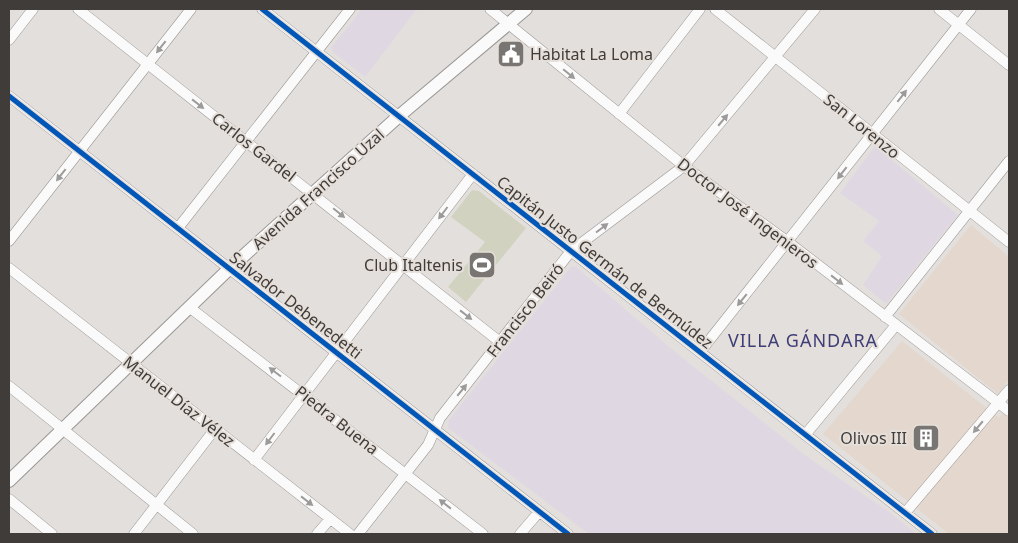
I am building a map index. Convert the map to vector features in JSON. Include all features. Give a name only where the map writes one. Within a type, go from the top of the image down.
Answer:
[{"type":"main road","name":"Avenida Francisco Uzal","points":[[9,481],[230,268],[399,116],[526,9]]},
{"type":"street","points":[[9,40],[33,9]]},
{"type":"street","name":"Carlos Gardel","points":[[78,9],[314,193],[500,342]]},
{"type":"street","points":[[9,241],[191,9]]},
{"type":"street","name":"Capitán Justo Germán de Bermúdez","points":[[262,9],[932,534]]},
{"type":"street","points":[[178,228],[245,140],[350,9]]},
{"type":"street","name":"Doctor José Ingenieros","points":[[490,9],[506,24],[684,166],[788,242],[1009,411]]},
{"type":"street","points":[[619,114],[700,9]]},
{"type":"street","name":"San Lorenzo","points":[[715,9],[1009,242]]},
{"type":"street","name":"Francisco Beiró","points":[[358,534],[428,445],[440,418],[571,251],[684,166],[815,9]]},
{"type":"street","points":[[939,9],[1009,66]]},
{"type":"street","points":[[700,352],[971,9]]},
{"type":"street","name":"Salvador Debenedetti","points":[[9,96],[568,534]]},
{"type":"street","points":[[885,317],[1009,161]]},
{"type":"street","points":[[254,460],[473,174]]},
{"type":"street","name":"Manuel Díaz Vélez","points":[[9,268],[350,534]]},
{"type":"street","name":"Piedra Buena","points":[[190,307],[483,534]]},
{"type":"street","points":[[805,435],[896,325]]},
{"type":"street","points":[[9,386],[193,534]]},
{"type":"street","points":[[905,513],[1009,390]]},
{"type":"street","points":[[134,534],[215,429]]},
{"type":"street","points":[[9,498],[52,534]]},
{"type":"street","points":[[520,534],[539,512]]},
{"type":"street","points":[[317,534],[330,519]]},
{"type":"shaded area","points":[[362,9],[417,9],[365,77],[333,52],[331,48]]},
{"type":"shaded area","points":[[875,146],[958,215],[886,304],[863,285],[882,256],[863,241],[879,221],[840,193]]},
{"type":"shaded area","points":[[971,225],[1009,257],[1009,379],[998,394],[899,314]]},
{"type":"shaded area","points":[[571,267],[576,267],[674,351],[810,459],[888,511],[916,534],[589,534],[448,428],[449,420]]},
{"type":"shaded area","points":[[902,341],[999,418],[1009,406],[1009,534],[949,534],[823,434]]},
{"type":"green space","name":"Club Italtenis","points":[[472,190],[479,191],[526,228],[466,302],[448,287],[485,242],[451,217]]},
{"type":"cycle path","points":[[262,9],[932,534]]},
{"type":"cycle path","points":[[9,96],[568,534]]},
{"type":"place","name":"Habitat La Loma","points":[[511,54]]},
{"type":"place","name":"Club Italtenis","points":[[482,265]]},
{"type":"place","name":"Olivos III","points":[[926,438]]},
{"type":"district","name":"VILLA GÁNDARA","points":[[803,341]]}]
